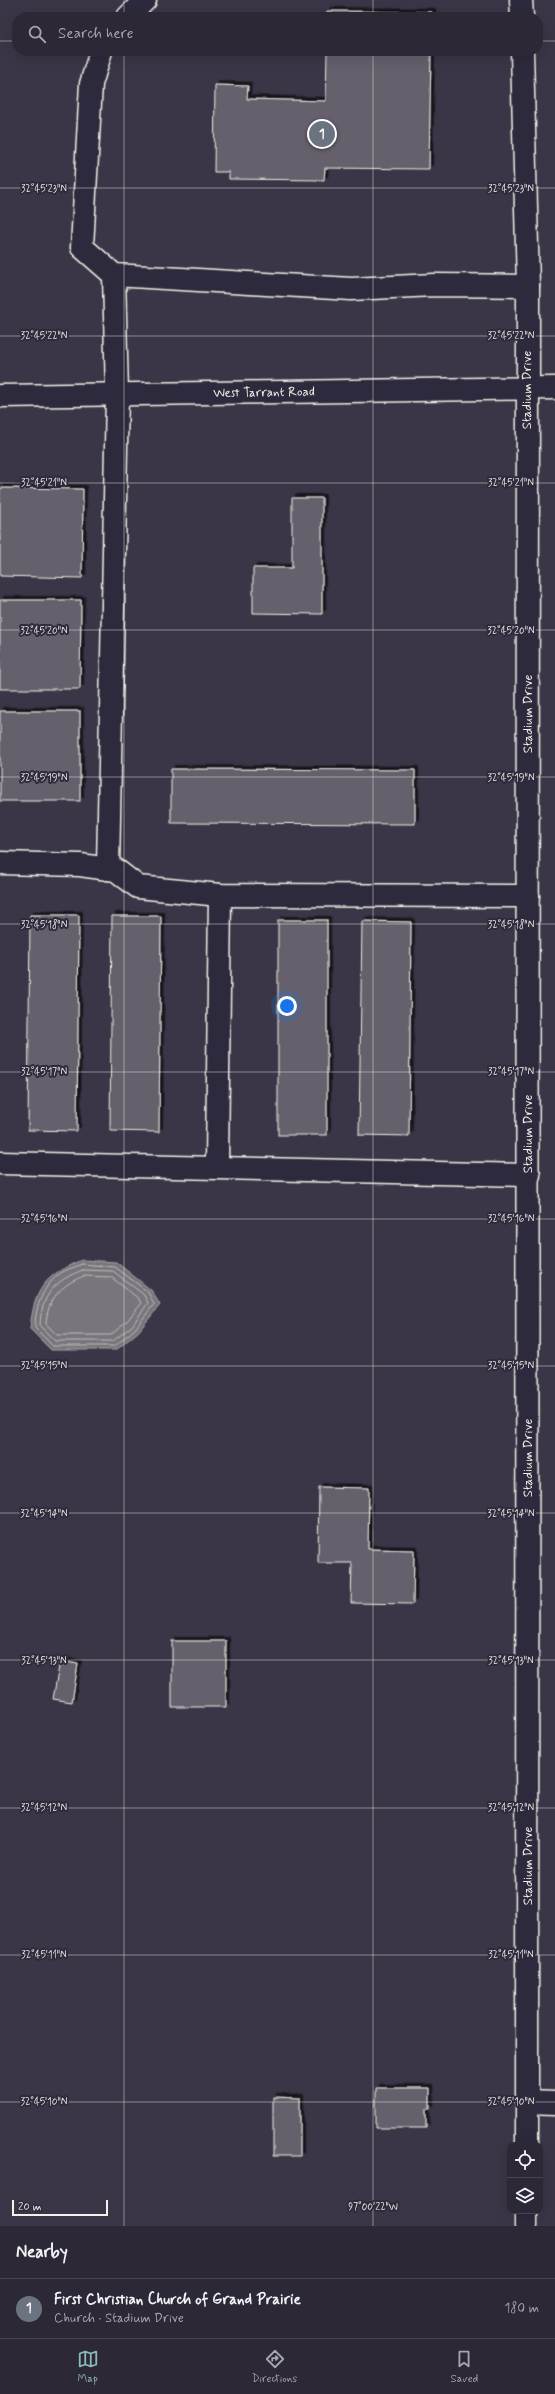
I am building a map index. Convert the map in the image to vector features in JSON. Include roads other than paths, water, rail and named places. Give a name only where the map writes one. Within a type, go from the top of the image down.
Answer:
[{"type":"street","points":[[133,12],[145,0]]},
{"type":"street","points":[[521,0],[522,12]]},
{"type":"street","points":[[100,56],[92,84],[82,247],[100,265],[114,275],[351,289],[434,285],[528,286]]},
{"type":"street","name":"Stadium Drive","points":[[522,56],[528,286],[527,2142]]},
{"type":"street","points":[[108,869],[117,394],[114,275]]},
{"type":"street","name":"West Tarrant Road","points":[[0,396],[555,388]]},
{"type":"street","points":[[0,863],[80,864],[116,870],[138,887],[220,895],[528,896]]},
{"type":"street","points":[[217,1167],[220,895]]},
{"type":"street","points":[[0,1163],[528,1174]]},
{"type":"street","points":[[527,2102],[555,2103]]},
{"type":"street","points":[[526,2214],[526,2226]]},
{"type":"water","points":[[82,1260],[116,1262],[151,1290],[160,1305],[138,1332],[116,1350],[51,1350],[30,1329],[34,1304],[43,1286],[58,1272]]},
{"type":"place","name":"First Christian Church of Grand Prairie","points":[[322,134]]}]
